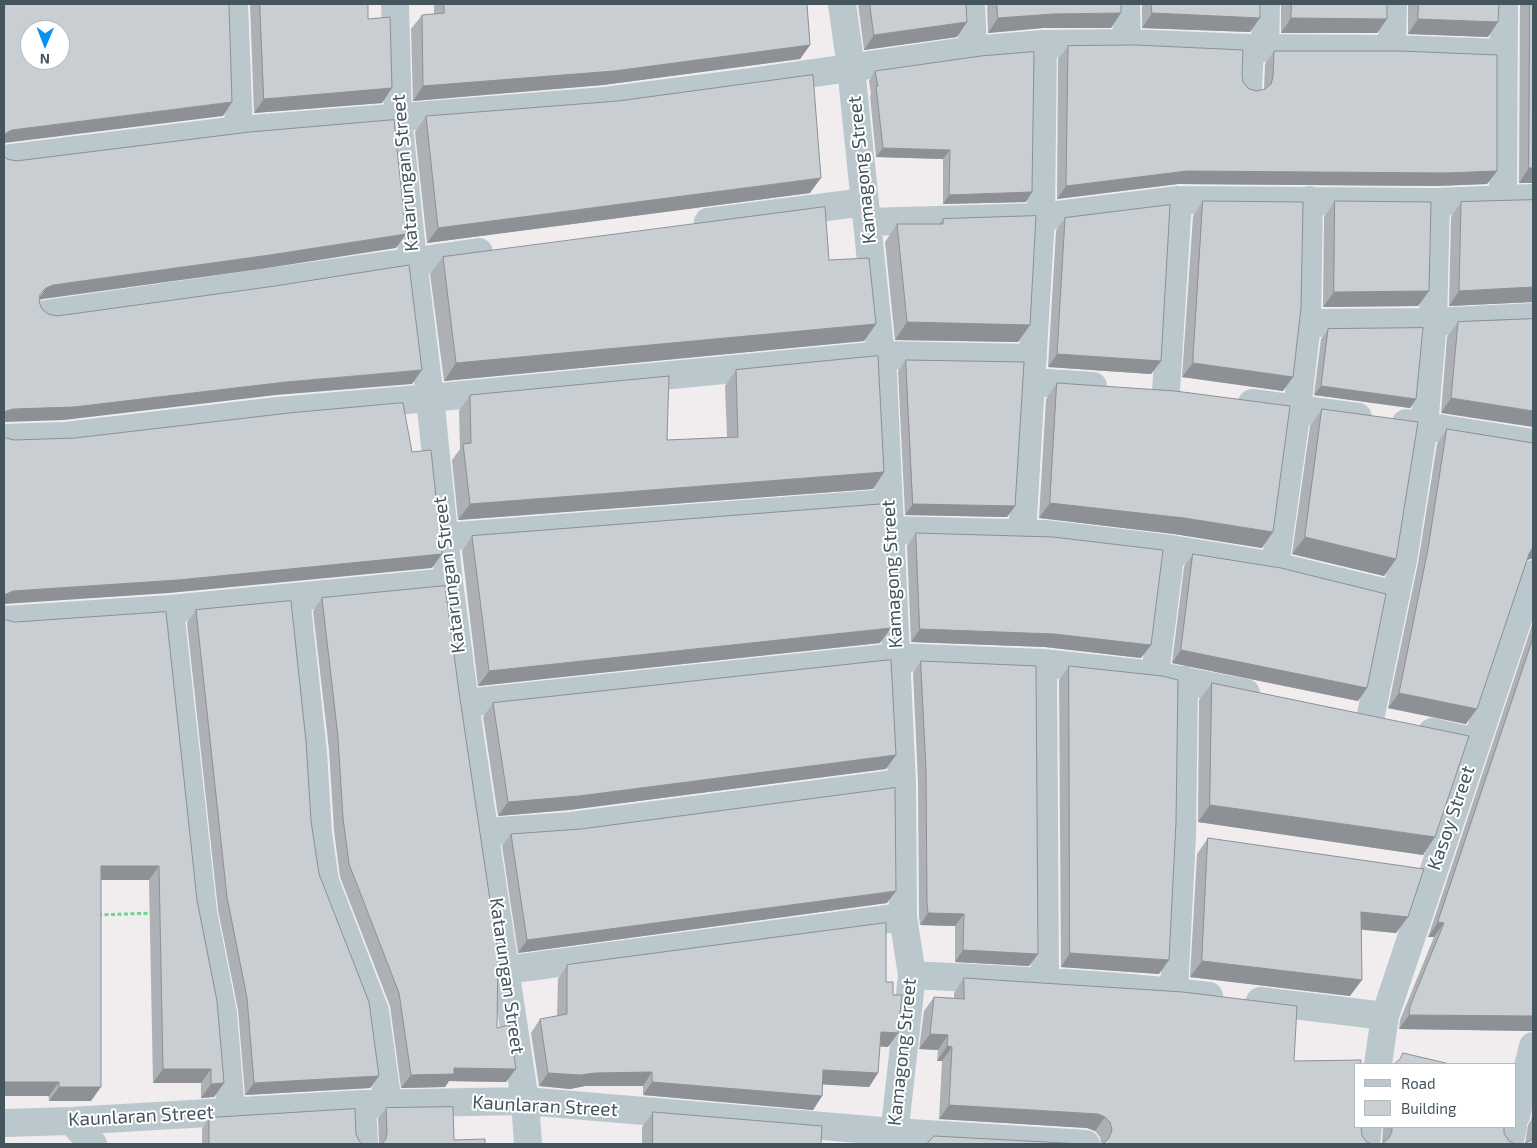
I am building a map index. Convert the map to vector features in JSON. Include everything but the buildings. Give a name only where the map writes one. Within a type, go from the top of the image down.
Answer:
[{"type":"street","points":[[234,4],[238,130]]},
{"type":"street","name":"Katarungan Street","points":[[395,4],[398,116],[449,582],[465,703],[486,832],[525,1101],[528,1144]]},
{"type":"street","name":"Kamagong Street","points":[[842,4],[851,68],[882,355],[902,783],[903,917],[912,975],[893,1138]]},
{"type":"street","points":[[971,4],[973,50]]},
{"type":"street","points":[[1126,4],[1127,43]]},
{"type":"street","points":[[1248,89],[1266,4]]},
{"type":"street","points":[[1392,49],[1393,4]]},
{"type":"street","points":[[1503,198],[1504,4]]},
{"type":"street","points":[[4,160],[238,130],[605,101],[973,50],[1043,44],[1127,43],[1503,53]]},
{"type":"street","points":[[1022,534],[1041,217],[1043,44]]},
{"type":"street","points":[[688,225],[866,212],[1041,217],[1178,200],[1436,202],[1533,198]]},
{"type":"street","points":[[1166,391],[1178,200]]},
{"type":"street","points":[[1275,566],[1307,323],[1309,200]]},
{"type":"street","points":[[1389,723],[1396,595],[1424,426],[1433,322],[1436,202]]},
{"type":"street","points":[[45,314],[501,250]]},
{"type":"street","points":[[1307,323],[1433,322],[1533,317]]},
{"type":"street","points":[[4,438],[65,436],[278,411],[882,355],[1032,370],[1128,389],[1194,395]]},
{"type":"street","points":[[1232,400],[1533,443]]},
{"type":"street","points":[[444,537],[888,502]]},
{"type":"street","points":[[890,530],[1044,534],[1171,549],[1275,566],[1396,595]]},
{"type":"street","points":[[1155,675],[1171,549]]},
{"type":"street","name":"Kasoy Street","points":[[1378,1063],[1385,1016],[1533,574]]},
{"type":"street","points":[[4,620],[170,609],[449,582]]},
{"type":"street","points":[[296,597],[313,752],[318,833],[325,881],[375,1011],[375,1104],[364,1144]]},
{"type":"street","points":[[170,609],[204,912],[223,1013],[231,1111]]},
{"type":"street","points":[[465,703],[896,657],[1043,663],[1155,675],[1268,698]]},
{"type":"street","points":[[1043,663],[1045,982]]},
{"type":"street","points":[[1174,992],[1192,837],[1184,680]]},
{"type":"street","points":[[1342,713],[1477,742]]},
{"type":"street","points":[[486,832],[580,825],[902,783]]},
{"type":"street","points":[[1404,868],[1433,872]]},
{"type":"street","points":[[506,970],[903,917]]},
{"type":"street","points":[[912,975],[1045,982],[1174,992],[1385,1016]]},
{"type":"street","points":[[1517,1112],[1533,1046]]},
{"type":"street","name":"Kaunlaran Street","points":[[4,1123],[375,1104],[525,1101],[893,1138],[1086,1144]]},
{"type":"street","points":[[71,1121],[93,1144]]},
{"type":"street","points":[[1366,1144],[1368,1128]]},
{"type":"street","points":[[1509,1144],[1513,1128]]},
{"type":"path","points":[[92,915],[204,912]]}]
